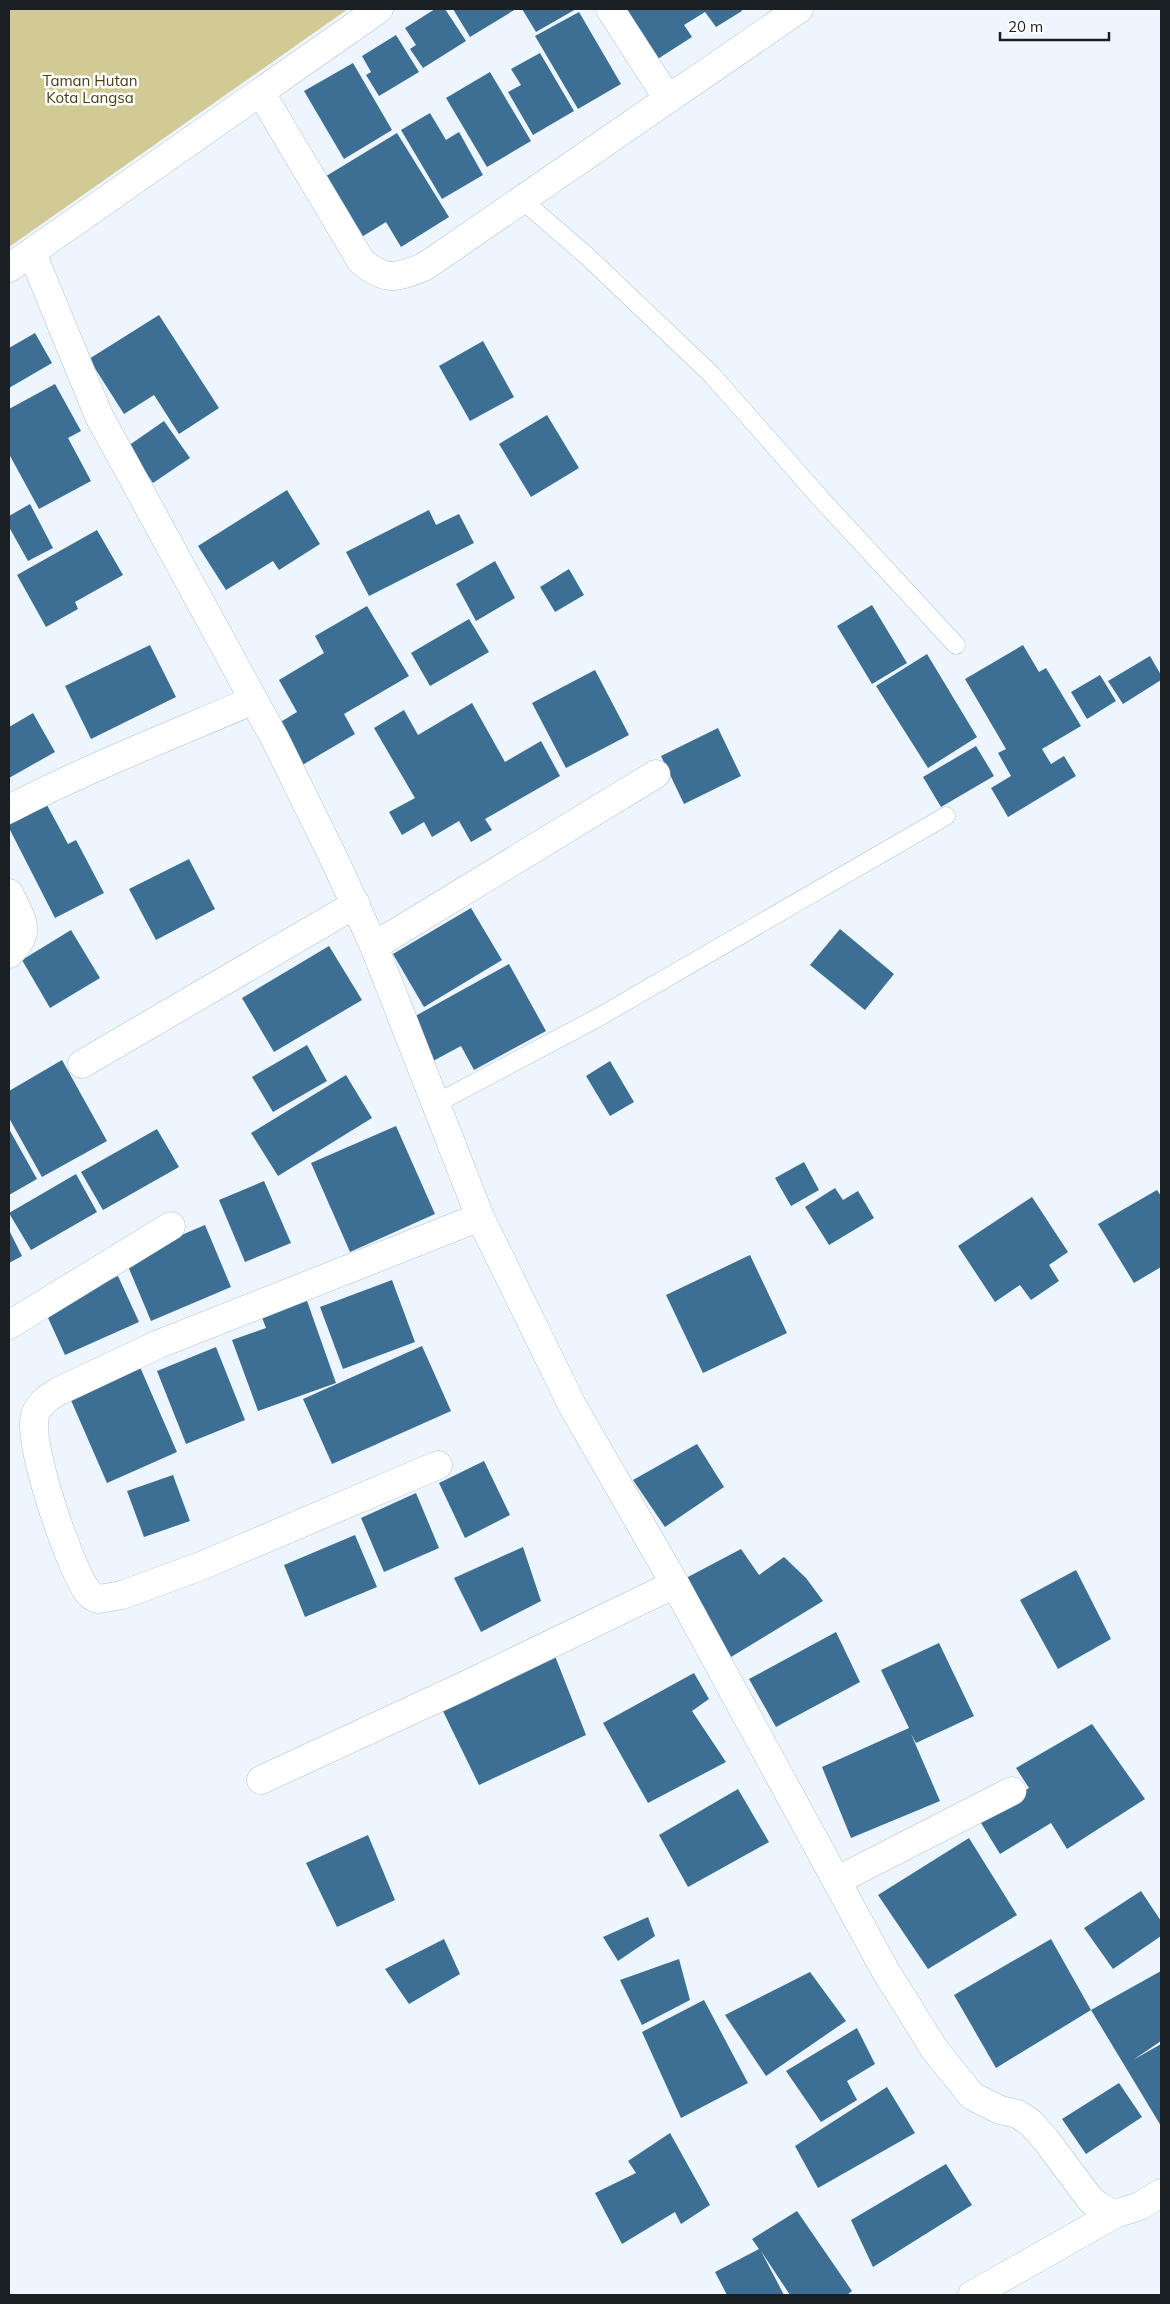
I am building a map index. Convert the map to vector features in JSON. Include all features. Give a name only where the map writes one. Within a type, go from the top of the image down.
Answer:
[{"type":"street","points":[[9,268],[261,93],[377,9]]},
{"type":"street","points":[[610,9],[668,98]]},
{"type":"street","points":[[261,93],[361,261],[374,272],[388,277],[400,277],[424,267],[799,9]]},
{"type":"street","points":[[32,253],[99,416],[306,798],[356,904],[480,1217],[572,1405],[676,1584],[838,1880],[885,1970],[935,2050],[972,2096],[1000,2110],[1018,2114],[1031,2123],[1090,2199],[1106,2210],[1116,2214]]},
{"type":"street","points":[[9,809],[148,744],[254,700]]},
{"type":"street","points":[[374,946],[656,774]]},
{"type":"street","points":[[9,893],[24,930],[23,938],[9,954]]},
{"type":"street","points":[[82,1064],[356,904]]},
{"type":"street","points":[[438,1465],[201,1566],[122,1595],[100,1599],[88,1592],[76,1570],[53,1506],[38,1456],[34,1427],[39,1406],[59,1391],[159,1344],[480,1217]]},
{"type":"street","points":[[9,1325],[171,1226]]},
{"type":"street","points":[[261,1780],[466,1685],[676,1584]]},
{"type":"street","points":[[838,1880],[1012,1791]]},
{"type":"street","points":[[972,2295],[1116,2214],[1134,2209],[1161,2193]]},
{"type":"lane","points":[[521,199],[588,257],[711,374],[821,499],[956,645]]},
{"type":"lane","points":[[435,1104],[599,1017],[946,816]]},
{"type":"green space","name":"Taman Hutan Kota Langsa","points":[[9,9],[348,9],[9,247]]},
{"type":"building","points":[[435,9],[445,9],[466,41],[423,68],[410,49],[416,45],[405,28]]},
{"type":"building","points":[[453,9],[516,9],[470,37]]},
{"type":"building","points":[[522,9],[576,9],[536,32]]},
{"type":"building","points":[[619,9],[741,9],[742,11],[716,27],[705,12],[684,25],[692,37],[653,62]]},
{"type":"building","points":[[579,12],[621,84],[578,109],[535,36]]},
{"type":"building","points":[[396,35],[419,72],[379,96],[366,75],[371,72],[362,56]]},
{"type":"building","points":[[540,53],[574,111],[533,135],[508,92],[521,85],[511,69]]},
{"type":"building","points":[[353,63],[392,130],[344,159],[304,91]]},
{"type":"building","points":[[490,72],[531,141],[487,167],[446,98]]},
{"type":"building","points":[[430,113],[446,140],[459,132],[483,175],[442,199],[401,130]]},
{"type":"building","points":[[397,133],[449,217],[401,247],[386,222],[360,238],[323,178]]},
{"type":"building","points":[[159,315],[219,408],[179,434],[154,395],[124,414],[89,359]]},
{"type":"building","points":[[35,333],[52,363],[9,388],[9,348]]},
{"type":"building","points":[[483,341],[514,397],[470,421],[439,366]]},
{"type":"building","points":[[55,384],[81,431],[68,438],[91,481],[39,509],[9,454],[9,409]]},
{"type":"building","points":[[547,415],[579,468],[531,497],[499,444]]},
{"type":"building","points":[[164,421],[190,458],[153,483],[128,446]]},
{"type":"building","points":[[287,490],[320,544],[279,570],[273,561],[226,590],[198,546]]},
{"type":"building","points":[[30,504],[53,548],[28,561],[9,527],[9,516]]},
{"type":"building","points":[[429,510],[436,525],[459,514],[474,543],[369,596],[346,552]]},
{"type":"building","points":[[97,530],[123,575],[75,602],[78,609],[46,627],[17,575]]},
{"type":"building","points":[[495,561],[515,598],[476,621],[456,584]]},
{"type":"building","points":[[569,569],[584,595],[555,612],[540,587]]},
{"type":"building","points":[[872,605],[907,663],[872,684],[837,626]]},
{"type":"building","points":[[367,606],[409,676],[344,714],[355,734],[299,767],[274,726],[297,712],[279,680],[324,653],[315,636]]},
{"type":"building","points":[[469,619],[489,652],[430,686],[411,653]]},
{"type":"building","points":[[150,645],[176,697],[91,739],[65,686]]},
{"type":"building","points":[[1023,645],[1039,672],[1046,668],[1081,726],[1042,749],[1051,764],[1064,756],[1076,776],[1008,817],[991,788],[1011,776],[998,753],[1006,749],[965,679]]},
{"type":"building","points":[[927,654],[977,737],[928,768],[876,686]]},
{"type":"building","points":[[1150,656],[1161,675],[1161,680],[1123,704],[1108,681]]},
{"type":"building","points":[[595,670],[629,735],[566,768],[532,703]]},
{"type":"building","points":[[1100,675],[1116,701],[1087,719],[1071,692]]},
{"type":"building","points":[[472,703],[505,762],[541,741],[560,776],[485,819],[492,830],[471,842],[459,821],[432,837],[424,822],[402,835],[389,812],[415,798],[374,728],[404,710],[418,735]]},
{"type":"building","points":[[33,713],[55,752],[9,778],[9,727]]},
{"type":"building","points":[[718,728],[741,776],[684,804],[661,756]]},
{"type":"building","points":[[976,746],[994,776],[941,807],[923,777]]},
{"type":"building","points":[[47,805],[68,844],[76,840],[104,893],[55,918],[9,828],[9,825]]},
{"type":"building","points":[[189,859],[215,909],[156,940],[129,889]]},
{"type":"building","points":[[471,908],[502,960],[424,1007],[393,954]]},
{"type":"building","points":[[840,929],[894,974],[865,1010],[810,965]]},
{"type":"building","points":[[71,930],[100,978],[50,1008],[22,960]]},
{"type":"building","points":[[329,946],[362,1000],[274,1052],[242,998]]},
{"type":"building","points":[[509,964],[546,1031],[474,1070],[461,1046],[433,1061],[410,1019]]},
{"type":"building","points":[[307,1045],[327,1081],[273,1112],[252,1077]]},
{"type":"building","points":[[62,1060],[107,1141],[42,1177],[9,1118],[9,1091]]},
{"type":"building","points":[[610,1061],[634,1102],[610,1116],[586,1076]]},
{"type":"building","points":[[346,1075],[372,1118],[278,1176],[251,1133]]},
{"type":"building","points":[[396,1126],[435,1214],[350,1252],[311,1163]]},
{"type":"building","points":[[9,1129],[37,1179],[9,1195]]},
{"type":"building","points":[[157,1129],[179,1167],[103,1210],[81,1172]]},
{"type":"building","points":[[804,1162],[819,1190],[791,1206],[775,1178]]},
{"type":"building","points":[[76,1174],[97,1212],[31,1250],[9,1213]]},
{"type":"building","points":[[264,1181],[291,1243],[245,1262],[219,1200]]},
{"type":"building","points":[[835,1188],[843,1200],[858,1191],[874,1218],[829,1245],[805,1207]]},
{"type":"building","points":[[1157,1190],[1161,1196],[1161,1267],[1134,1283],[1098,1224]]},
{"type":"building","points":[[1032,1197],[1068,1252],[1049,1265],[1059,1281],[1031,1300],[1020,1285],[995,1302],[958,1246]]},
{"type":"building","points":[[205,1225],[231,1287],[151,1321],[125,1259]]},
{"type":"building","points":[[9,1230],[22,1256],[9,1263]]},
{"type":"building","points":[[750,1255],[787,1333],[703,1373],[666,1295]]},
{"type":"building","points":[[118,1276],[139,1322],[65,1355],[44,1309]]},
{"type":"building","points":[[392,1280],[415,1342],[343,1369],[320,1307]]},
{"type":"building","points":[[306,1298],[336,1383],[258,1411],[232,1340],[266,1328],[261,1315]]},
{"type":"building","points":[[422,1346],[451,1411],[332,1464],[303,1399]]},
{"type":"building","points":[[216,1347],[245,1420],[186,1444],[157,1371]]},
{"type":"building","points":[[140,1367],[177,1452],[107,1483],[70,1398]]},
{"type":"building","points":[[697,1444],[724,1487],[665,1527],[633,1480]]},
{"type":"building","points":[[484,1461],[510,1515],[465,1538],[439,1483]]},
{"type":"building","points":[[173,1475],[190,1521],[144,1537],[127,1491]]},
{"type":"building","points":[[416,1493],[439,1548],[384,1572],[361,1518]]},
{"type":"building","points":[[355,1535],[377,1587],[305,1617],[284,1565]]},
{"type":"building","points":[[523,1547],[541,1601],[481,1632],[454,1578]]},
{"type":"building","points":[[741,1549],[759,1575],[784,1557],[806,1578],[823,1601],[731,1657],[686,1578]]},
{"type":"building","points":[[1076,1570],[1111,1639],[1058,1669],[1020,1600]]},
{"type":"building","points":[[836,1632],[860,1682],[776,1727],[749,1679]]},
{"type":"building","points":[[939,1643],[974,1716],[916,1743],[911,1734],[940,1801],[851,1838],[822,1767],[909,1728],[881,1670]]},
{"type":"building","points":[[553,1651],[586,1735],[479,1785],[439,1703]]},
{"type":"building","points":[[694,1673],[709,1699],[692,1711],[726,1762],[648,1803],[603,1723]]},
{"type":"building","points":[[1092,1724],[1145,1799],[1067,1849],[1051,1823],[1000,1854],[978,1818],[1029,1788],[1016,1768]]},
{"type":"building","points":[[738,1789],[769,1842],[688,1887],[659,1835]]},
{"type":"building","points":[[368,1835],[395,1900],[337,1927],[306,1863]]},
{"type":"building","points":[[969,1838],[1017,1915],[928,1969],[878,1895]]},
{"type":"building","points":[[1141,1891],[1161,1921],[1161,1936],[1113,1969],[1084,1928]]},
{"type":"building","points":[[648,1917],[655,1936],[618,1961],[603,1937]]},
{"type":"building","points":[[444,1939],[460,1974],[409,2004],[385,1969]]},
{"type":"building","points":[[1051,1939],[1091,2010],[996,2068],[954,1995]]},
{"type":"building","points":[[679,1959],[690,2000],[642,2025],[620,1980]]},
{"type":"building","points":[[1161,1971],[1161,2041],[1133,2060],[1161,2044],[1161,2126],[1091,2010]]},
{"type":"building","points":[[810,1972],[846,2021],[766,2076],[725,2015]]},
{"type":"building","points":[[704,2000],[748,2083],[681,2118],[642,2032]]},
{"type":"building","points":[[857,2028],[875,2064],[847,2081],[857,2100],[821,2122],[786,2071]]},
{"type":"building","points":[[1119,2083],[1142,2117],[1086,2154],[1062,2119]]},
{"type":"building","points":[[887,2087],[915,2133],[818,2188],[795,2146]]},
{"type":"building","points":[[670,2133],[710,2205],[681,2224],[675,2212],[622,2244],[595,2193],[636,2173],[628,2161]]},
{"type":"building","points":[[946,2164],[972,2205],[873,2267],[851,2220]]},
{"type":"building","points":[[797,2211],[852,2291],[847,2295],[790,2295],[761,2251],[784,2295],[727,2295],[715,2272],[759,2249],[752,2239]]}]
